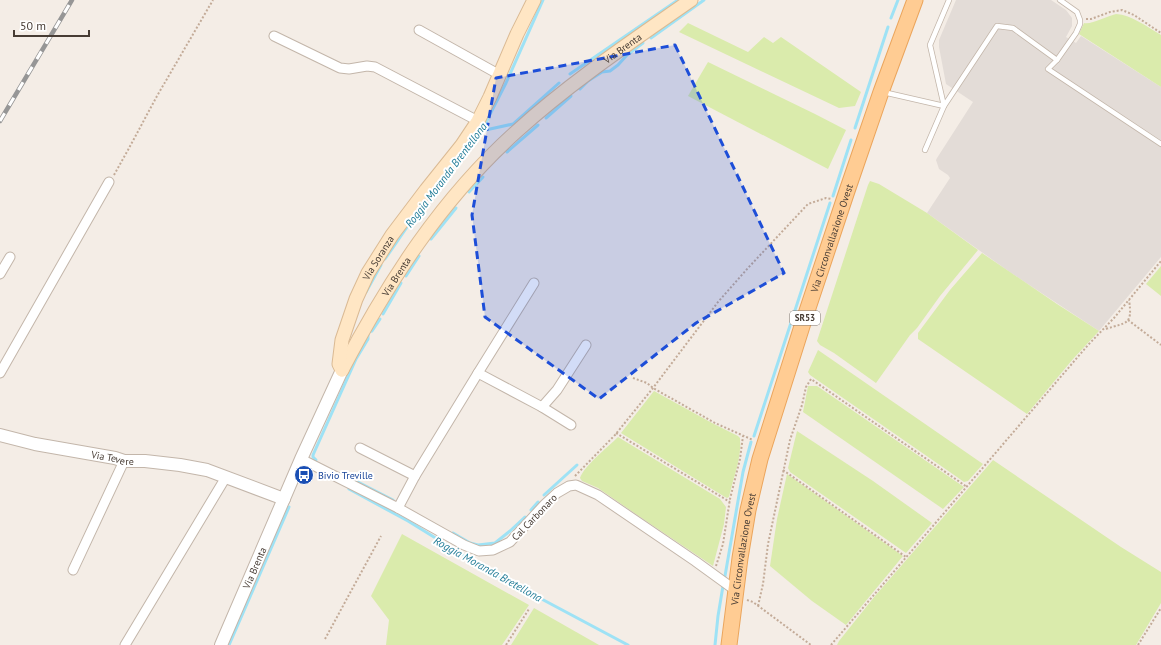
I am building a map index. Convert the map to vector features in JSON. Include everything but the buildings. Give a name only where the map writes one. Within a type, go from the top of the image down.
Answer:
[{"type":"main road","name":"Via Soranza","points":[[342,370],[339,364],[346,324],[368,273],[400,224],[462,145],[478,120],[534,0]]},
{"type":"main road","name":"Via Brenta","points":[[342,370],[365,326],[387,289],[413,251],[457,194],[478,171],[516,132],[577,81],[691,0]]},
{"type":"main road","name":"Via Circonvallazione Ovest","points":[[729,645],[735,593],[748,510],[760,459],[803,322],[881,92],[915,0]]},
{"type":"street","points":[[419,30],[500,75]]},
{"type":"street","points":[[274,36],[340,68],[349,69],[368,66],[375,67],[478,120]]},
{"type":"street","points":[[0,373],[109,182]]},
{"type":"street","points":[[0,274],[10,257]]},
{"type":"street","points":[[398,508],[415,476],[534,283]]},
{"type":"street","points":[[542,408],[557,390],[586,345]]},
{"type":"street","name":"Via Brenta","points":[[221,645],[301,458],[342,370]]},
{"type":"street","points":[[478,373],[571,425]]},
{"type":"street","name":"Via Tevere","points":[[0,435],[35,444],[115,458],[124,461],[146,461],[207,470],[284,499]]},
{"type":"street","points":[[360,448],[415,476]]},
{"type":"street","name":"Cal Carbonaro","points":[[301,458],[398,508],[464,545],[479,551],[493,550],[510,542],[544,504],[557,493],[569,486],[576,486],[598,495],[714,574],[735,593]]},
{"type":"street","points":[[73,570],[124,461]]},
{"type":"street","points":[[125,645],[226,477]]},
{"type":"lane","points":[[944,106],[930,45],[949,0]]},
{"type":"lane","points":[[1060,0],[1077,12],[1080,24],[1076,33],[1048,69],[1161,144]]},
{"type":"lane","points":[[925,150],[944,106],[997,26],[1013,28],[1056,60]]},
{"type":"lane","points":[[881,92],[944,106]]},
{"type":"path","points":[[109,182],[213,0]]},
{"type":"path","points":[[1080,20],[1091,19],[1110,12],[1122,10],[1134,15],[1161,33]]},
{"type":"path","points":[[571,480],[616,433],[653,388],[718,302],[808,204],[826,198],[844,201]]},
{"type":"path","points":[[831,645],[1088,345],[1104,330],[1161,261]]},
{"type":"path","points":[[1104,330],[1122,325],[1128,320],[1130,316],[1129,300]]},
{"type":"path","points":[[1128,320],[1161,345]]},
{"type":"path","points":[[634,378],[647,383],[653,388],[715,423],[749,438]]},
{"type":"path","points":[[758,606],[763,584],[769,537],[790,440],[802,405],[806,387],[811,379],[967,487]]},
{"type":"path","points":[[616,433],[730,502]]},
{"type":"path","points":[[714,574],[723,544],[730,502],[740,459],[743,436]]},
{"type":"path","points":[[783,470],[906,557]]},
{"type":"path","points":[[324,638],[381,536]]},
{"type":"path","points":[[735,593],[753,602],[811,645]]},
{"type":"path","points":[[1138,645],[1161,608]]},
{"type":"path","points":[[506,645],[529,609]]},
{"type":"highlighted area","points":[[675,45],[784,273],[696,323],[599,399],[485,317],[472,215],[496,78]]},
{"type":"shaded area","points":[[956,0],[1051,0],[1066,10],[1072,18],[1072,26],[1066,37],[1076,43],[1081,36],[1161,87],[1161,257],[1099,331],[1011,273],[927,213],[950,178],[939,169],[936,160],[973,102],[946,84],[939,47],[939,40]]},
{"type":"green space","points":[[1116,14],[1134,19],[1161,35],[1161,87],[1079,34],[1084,23],[1095,22]]},
{"type":"green space","points":[[688,23],[748,52],[764,37],[773,43],[781,37],[861,92],[855,106],[839,108],[679,32]]},
{"type":"green space","points":[[708,62],[846,130],[828,169],[688,96]]},
{"type":"green space","points":[[870,181],[879,184],[927,213],[978,250],[910,335],[876,383],[834,353],[820,345],[817,341]]},
{"type":"green space","points":[[982,253],[1099,331],[1073,359],[1027,414],[918,339],[918,333],[950,290]]},
{"type":"green space","points":[[1161,266],[1161,296],[1146,284]]},
{"type":"green space","points":[[818,350],[983,464],[968,481],[964,482],[810,375],[808,372]]},
{"type":"green space","points":[[808,386],[817,386],[964,487],[943,509],[803,412]]},
{"type":"green space","points":[[654,391],[740,438],[740,453],[729,497],[725,497],[621,433]]},
{"type":"green space","points":[[797,431],[873,481],[932,523],[906,553],[790,472],[788,468]]},
{"type":"green space","points":[[618,437],[720,499],[726,507],[724,524],[713,566],[598,488],[582,481],[580,478],[586,468]]},
{"type":"green space","points":[[993,460],[1121,547],[1161,572],[1161,603],[1136,645],[837,645],[875,596]]},
{"type":"green space","points":[[787,474],[903,556],[846,625],[812,601],[770,566],[777,519]]},
{"type":"green space","points":[[402,534],[529,605],[502,645],[386,645],[389,620],[371,596]]},
{"type":"green space","points":[[534,608],[599,645],[511,645]]},
{"type":"waterway","name":"Roggia Moranda Brentellona","points":[[434,190],[452,169],[484,126],[506,83],[543,0]]},
{"type":"waterway","points":[[570,74],[678,0]]},
{"type":"waterway","points":[[651,38],[704,0]]},
{"type":"waterway","points":[[891,18],[898,0]]},
{"type":"waterway","points":[[855,128],[888,27]]},
{"type":"waterway","points":[[580,89],[588,81],[602,72],[610,71],[627,55],[643,43]]},
{"type":"waterway","points":[[481,131],[513,124],[559,83]]},
{"type":"waterway","points":[[546,118],[571,96]]},
{"type":"waterway","points":[[507,152],[538,125]]},
{"type":"waterway","points":[[833,196],[851,140]]},
{"type":"waterway","points":[[469,192],[483,177]]},
{"type":"waterway","points":[[754,436],[830,203]]},
{"type":"waterway","points":[[431,239],[456,208]]},
{"type":"waterway","name":"Roggia Moranda Brentellona","points":[[385,259],[416,214]]},
{"type":"waterway","points":[[406,276],[419,256]]},
{"type":"waterway","name":"Roggia Moranda Brentellona","points":[[366,292],[381,265]]},
{"type":"waterway","points":[[383,314],[401,283]]},
{"type":"waterway","name":"Roggia Moranda Brentellona","points":[[316,460],[313,455],[356,359],[368,339],[368,332],[372,331],[380,319]]},
{"type":"waterway","points":[[725,576],[743,472],[751,442]]},
{"type":"waterway","points":[[544,495],[577,465]]},
{"type":"waterway","points":[[354,480],[393,500]]},
{"type":"waterway","name":"Roggia Moranda Bretellona","points":[[349,489],[408,521],[489,571],[628,645]]},
{"type":"waterway","points":[[531,510],[538,502]]},
{"type":"waterway","name":"Roggia Moranda Brentellona","points":[[229,645],[289,507]]},
{"type":"waterway","points":[[453,533],[470,543],[478,545],[495,543],[525,517]]},
{"type":"waterway","points":[[715,645],[723,586]]},
{"type":"railway","points":[[0,121],[72,0]]},
{"type":"place","name":"Bivio Treville","points":[[304,475]]}]
